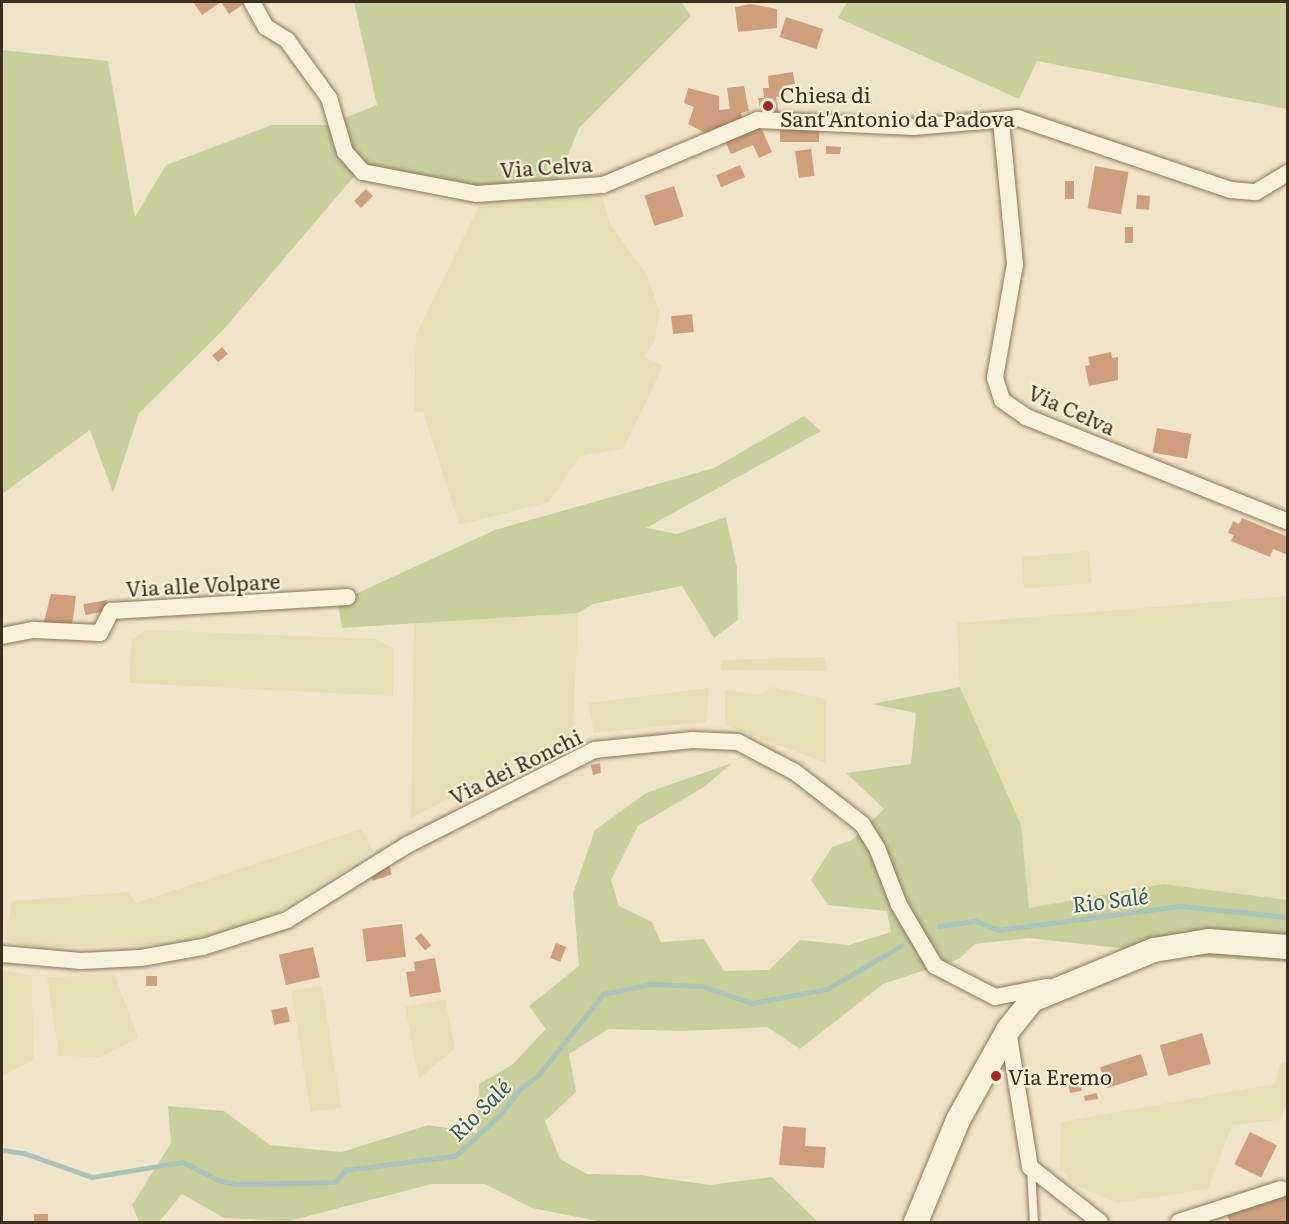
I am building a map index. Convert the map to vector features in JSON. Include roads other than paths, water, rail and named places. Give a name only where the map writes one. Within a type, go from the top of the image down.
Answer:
[{"type":"street","name":"Via Celva","points":[[252,2],[266,27],[287,40],[328,98],[345,152],[363,172],[476,194],[603,185],[758,120],[914,127],[1018,118],[1231,190],[1256,192],[1287,173]]},
{"type":"street","name":"Via Celva","points":[[1001,121],[1015,264],[995,378],[1002,400],[1026,417],[1287,522]]},
{"type":"street","name":"Via alle Volpare","points":[[2,636],[34,630],[100,633],[111,611],[348,597]]},
{"type":"street","name":"Via dei Ronchi","points":[[2,954],[81,961],[141,958],[202,947],[286,920],[407,844],[594,750],[704,741],[738,742],[795,772],[862,824],[877,848],[899,905],[935,966],[995,997],[1067,983]]},
{"type":"street","points":[[916,1222],[958,1120],[1008,1030],[1032,1000],[1067,983],[1154,950],[1209,941],[1287,947]]},
{"type":"street","points":[[1008,1030],[1030,1167],[1100,1222]]},
{"type":"street","points":[[1179,1222],[1281,1190]]},
{"type":"lane","points":[[1030,1167],[1034,1222]]},
{"type":"waterway","name":"Rio Salé","points":[[939,926],[976,921],[998,930],[1181,906],[1288,917]]},
{"type":"waterway","name":"Rio Salé","points":[[2,1150],[24,1153],[92,1177],[183,1162],[218,1180],[237,1184],[335,1182],[345,1170],[455,1156],[499,1116],[521,1088],[537,1077],[603,994],[651,984],[702,986],[752,1003],[827,989],[901,946]]},
{"type":"place","name":"Chiesa di Sant'Antonio da Padova","points":[[768,106]]},
{"type":"place","name":"Via Eremo","points":[[996,1076]]}]
